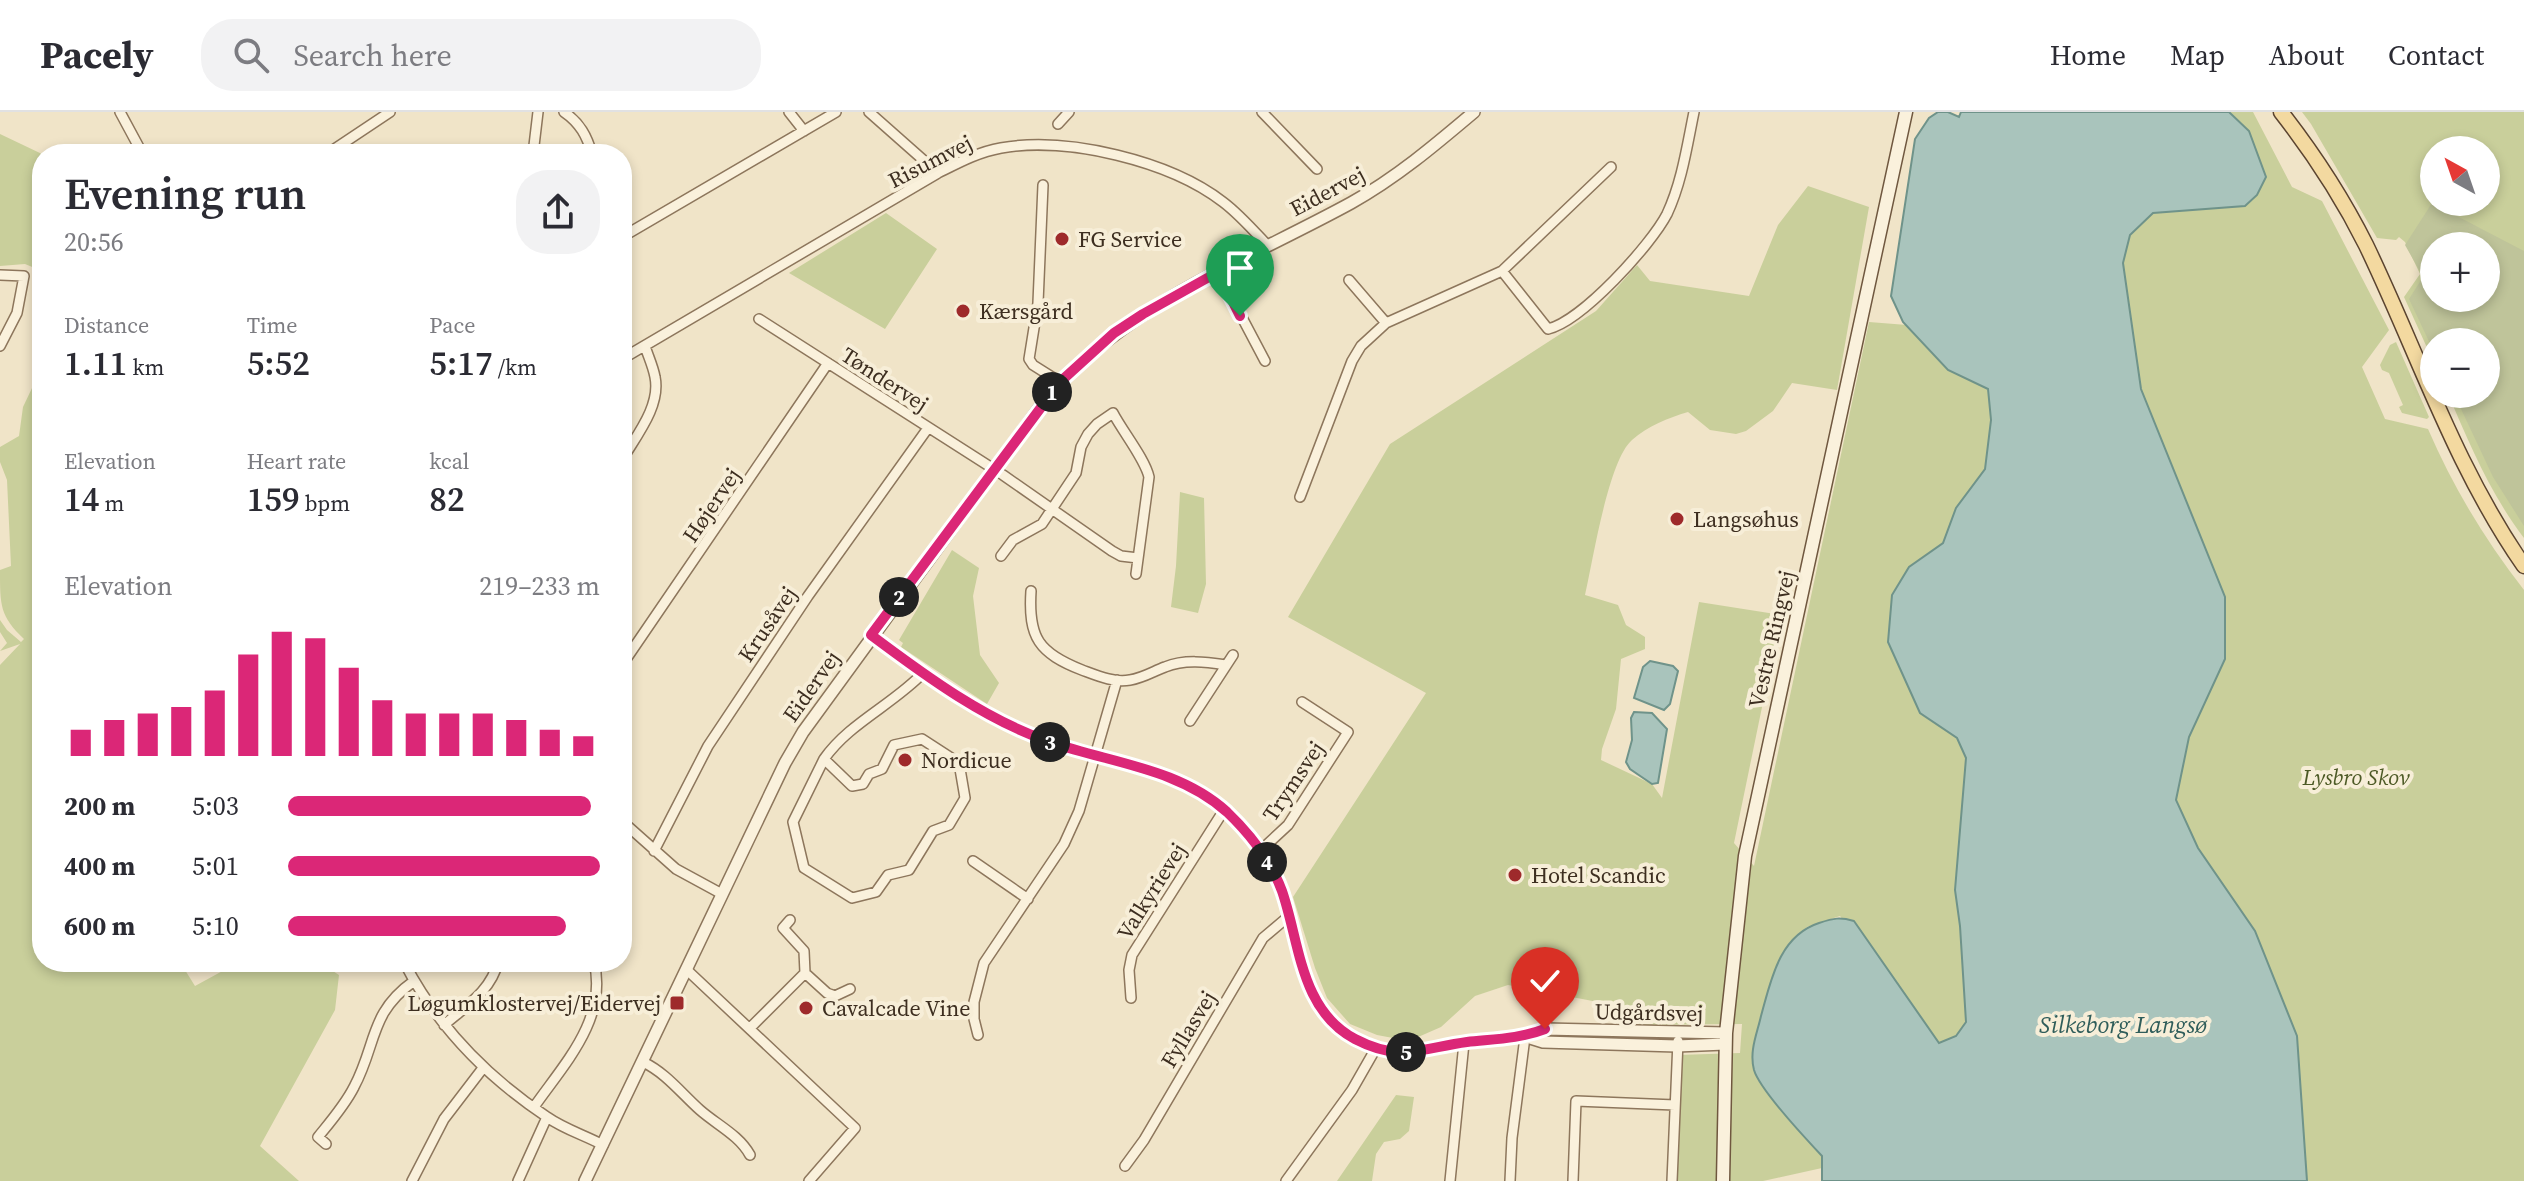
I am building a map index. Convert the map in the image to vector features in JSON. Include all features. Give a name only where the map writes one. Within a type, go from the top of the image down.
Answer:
[{"type":"main road","name":"Vestre Ringvej","points":[[1723,1181],[1725,1038],[1745,856],[1906,112]]},
{"type":"main road","points":[[2281,112],[2313,156],[2365,243],[2472,483],[2524,566]]},
{"type":"street","points":[[120,112],[137,144]]},
{"type":"street","points":[[342,144],[390,112]]},
{"type":"street","points":[[534,144],[538,112]]},
{"type":"street","points":[[564,112],[586,134],[589,144]]},
{"type":"street","points":[[789,112],[804,131]]},
{"type":"street","points":[[632,231],[836,112]]},
{"type":"street","points":[[869,112],[938,173]]},
{"type":"street","points":[[1058,124],[1069,112]]},
{"type":"street","points":[[1262,112],[1317,169]]},
{"type":"street","points":[[1276,124],[1283,112]]},
{"type":"street","name":"Eidervej","points":[[585,1181],[791,753],[871,635],[1060,382],[1114,333],[1143,314],[1267,245],[1350,204],[1412,164],[1474,112]]},
{"type":"street","points":[[1502,271],[1548,329],[1585,307],[1630,262],[1666,215],[1677,186],[1694,112]]},
{"type":"street","name":"Risumvej","points":[[632,353],[938,173],[972,156],[999,148],[1058,145],[1088,149],[1168,171],[1223,202],[1267,245]]},
{"type":"street","points":[[1300,497],[1352,361],[1361,346],[1386,323],[1502,271],[1611,167]]},
{"type":"street","points":[[1043,185],[1038,303],[1029,359],[1033,365],[1060,382]]},
{"type":"street","points":[[1218,272],[1265,361]]},
{"type":"street","points":[[0,275],[24,276],[17,313],[0,346]]},
{"type":"street","points":[[1349,280],[1386,323]]},
{"type":"street","name":"Tøndervej","points":[[759,319],[993,469],[1112,551],[1121,556],[1138,558]]},
{"type":"street","points":[[632,443],[655,396],[656,379],[645,346]]},
{"type":"street","name":"Højervej","points":[[632,650],[828,363]]},
{"type":"street","points":[[1001,556],[1013,540],[1042,524],[1076,473],[1081,447],[1088,434],[1113,413],[1147,466],[1149,477],[1136,574]]},
{"type":"street","name":"Krusåvej","points":[[654,851],[708,746],[803,603],[928,428]]},
{"type":"street","points":[[1031,591],[1032,629],[1047,653],[1060,661],[1117,680],[1129,680],[1186,662],[1226,665]]},
{"type":"street","name":"Udgårdsvej","points":[[871,635],[971,704],[1013,727],[1053,743],[1166,776],[1195,790],[1224,810],[1243,828],[1260,851],[1281,890],[1304,974],[1319,1005],[1352,1037],[1376,1048],[1419,1053],[1464,1043],[1525,1037],[1545,1029],[1678,1033],[1725,1038]]},
{"type":"street","points":[[1190,721],[1233,655]]},
{"type":"street","points":[[824,759],[852,786],[863,784],[869,774],[882,769],[894,745],[922,739],[959,763],[965,798],[949,825],[933,831],[909,870],[888,875],[876,892],[852,898],[804,868],[793,822],[824,759],[844,737],[905,692],[924,672]]},
{"type":"street","points":[[978,1035],[974,1002],[984,963],[1064,844],[1079,811],[1117,680]]},
{"type":"street","name":"Trymsvej","points":[[1260,851],[1288,825],[1348,732],[1302,702]]},
{"type":"street","name":"Valkyrievej","points":[[1131,998],[1129,970],[1132,955],[1224,810]]},
{"type":"street","points":[[632,830],[691,879],[722,894]]},
{"type":"street","points":[[973,861],[1028,899]]},
{"type":"street","name":"Fyllasvej","points":[[1125,1166],[1144,1140],[1263,938],[1289,916]]},
{"type":"street","points":[[790,920],[783,928],[804,951],[805,973],[827,993],[835,996],[850,989]]},
{"type":"street","points":[[687,970],[855,1128],[809,1181]]},
{"type":"street","points":[[409,972],[444,1025],[483,1068],[547,1117],[603,1145]]},
{"type":"street","points":[[444,1025],[484,992],[496,972]]},
{"type":"street","points":[[534,1107],[584,1035],[594,1011],[595,972]]},
{"type":"street","points":[[750,1028],[805,973]]},
{"type":"street","points":[[326,1144],[318,1137],[355,1085],[380,1018],[397,993],[414,981]]},
{"type":"street","points":[[1672,1181],[1678,1033]]},
{"type":"street","points":[[1510,1181],[1512,1138],[1525,1037]]},
{"type":"street","name":"Udgårdsvej","points":[[1525,1037],[1543,1042],[1677,1046],[1725,1038]]},
{"type":"street","points":[[1450,1181],[1464,1043]]},
{"type":"street","points":[[1286,1181],[1352,1090],[1376,1048]]},
{"type":"street","points":[[643,1062],[661,1072],[728,1131],[750,1155]]},
{"type":"street","points":[[412,1181],[444,1119],[483,1068]]},
{"type":"street","points":[[1573,1181],[1576,1101],[1675,1105]]},
{"type":"street","points":[[518,1181],[547,1117]]},
{"type":"green space","name":"Lysbro Skov","points":[[2229,112],[2253,112],[2292,187],[2322,201],[2389,330],[2362,367],[2385,419],[2428,429],[2471,512],[2524,590],[2524,1181],[2307,1181],[2297,1036],[2255,931],[2198,848],[2176,800],[2189,737],[2225,659],[2225,597],[2141,389],[2123,263],[2130,235],[2153,213],[2245,206],[2257,195],[2266,176],[2249,131]]},
{"type":"green space","points":[[2302,112],[2524,112],[2524,538],[2491,486],[2454,408],[2500,408],[2500,328],[2420,328],[2420,332],[2404,297],[2420,274],[2405,242],[2399,237],[2396,240],[2377,238]]},
{"type":"green space","points":[[0,134],[32,149],[32,267],[25,264],[0,266]]},
{"type":"green space","points":[[1808,186],[1869,207],[1837,390],[1792,383],[1773,411],[1746,431],[1736,434],[1710,430],[1688,412],[1645,431],[1623,451],[1609,489],[1585,595],[1618,605],[1626,625],[1645,637],[1645,649],[1621,659],[1616,709],[1601,760],[1652,784],[1662,798],[1699,602],[1781,615],[1734,843],[1754,866],[1869,322],[1907,325],[1948,370],[1988,389],[1991,420],[1985,469],[1956,508],[1943,543],[1909,567],[1920,713],[1957,738],[1966,758],[1955,890],[1966,1022],[1956,1036],[1939,1043],[1840,916],[1807,927],[1789,943],[1755,1073],[1791,1122],[1822,1156],[1822,1168],[1763,1181],[1675,1181],[1678,1055],[1740,1053],[1742,1024],[1634,1025],[1635,1009],[1508,985],[1475,996],[1441,1027],[1409,1041],[1377,1035],[1350,1024],[1327,998],[1293,897],[1426,693],[1288,617],[1390,444],[1596,311],[1637,265],[1650,281],[1749,296],[1778,225]]},
{"type":"green space","points":[[886,213],[937,249],[885,329],[789,273]]},
{"type":"green space","points":[[2424,216],[2457,216],[2488,232],[2420,232],[2420,272],[2405,245]]},
{"type":"green space","points":[[2500,238],[2524,251],[2524,526],[2493,477],[2461,408],[2500,408],[2500,328],[2423,328],[2409,299],[2420,282],[2420,312],[2500,312]]},
{"type":"green space","points":[[2396,342],[2420,397],[2420,408],[2425,408],[2429,417],[2427,419],[2402,413],[2399,407],[2403,405],[2389,373],[2382,370],[2380,365],[2390,345]]},
{"type":"green space","points":[[32,388],[32,972],[186,972],[195,986],[221,972],[334,972],[339,975],[335,1010],[260,1146],[299,1181],[0,1181],[0,665],[20,644],[0,651],[7,643],[0,632],[0,620],[21,642],[24,639],[10,624],[1,602],[0,570],[11,566],[7,480],[0,462],[0,447],[19,436],[23,407]]},
{"type":"green space","points":[[1180,492],[1204,498],[1206,584],[1198,613],[1171,607]]},
{"type":"green space","points":[[952,550],[979,568],[973,596],[980,655],[999,683],[987,704],[901,647],[903,643],[899,640]]},
{"type":"green space","points":[[1396,1095],[1414,1097],[1409,1131],[1400,1139],[1384,1142],[1376,1154],[1372,1181],[1337,1181]]},
{"type":"water","name":"Silkeborg Langsø","points":[[1938,112],[1959,117],[1961,112],[2229,112],[2249,131],[2266,177],[2257,195],[2245,206],[2153,213],[2130,235],[2123,263],[2141,389],[2225,597],[2225,659],[2189,737],[2176,800],[2198,848],[2255,931],[2297,1036],[2307,1181],[1822,1181],[1822,1156],[1774,1102],[1754,1070],[1754,1043],[1779,961],[1794,938],[1805,929],[1829,920],[1854,921],[1939,1043],[1956,1036],[1966,1022],[1955,890],[1966,758],[1957,738],[1920,713],[1888,642],[1892,595],[1909,567],[1943,543],[1956,508],[1985,469],[1991,420],[1988,389],[1948,370],[1903,322],[1891,296],[1915,139],[1929,118]]},
{"type":"water","points":[[1650,661],[1673,666],[1678,671],[1670,704],[1664,710],[1634,698],[1643,667]]},
{"type":"water","points":[[1634,712],[1652,713],[1667,729],[1658,783],[1652,784],[1630,769],[1626,762],[1632,740],[1631,718]]},
{"type":"place","name":"FG Service","points":[[1062,239]]},
{"type":"place","name":"Kærsgård","points":[[963,311]]},
{"type":"place","name":"Langsøhus","points":[[1677,519]]},
{"type":"place","name":"Nordicue","points":[[905,760]]},
{"type":"place","name":"Hotel Scandic","points":[[1515,875]]},
{"type":"place","name":"Løgumklostervej/Eidervej","points":[[677,1003]]},
{"type":"place","name":"Cavalcade Vine","points":[[806,1008]]},
{"type":"route","points":[[1240,316],[1218,272],[1143,314],[1098,346],[1046,399],[871,635],[971,704],[1013,727],[1053,743],[1166,776],[1195,790],[1224,810],[1243,828],[1272,870],[1281,890],[1304,974],[1319,1005],[1352,1037],[1376,1048],[1419,1053],[1464,1043],[1525,1037],[1545,1029]]}]
